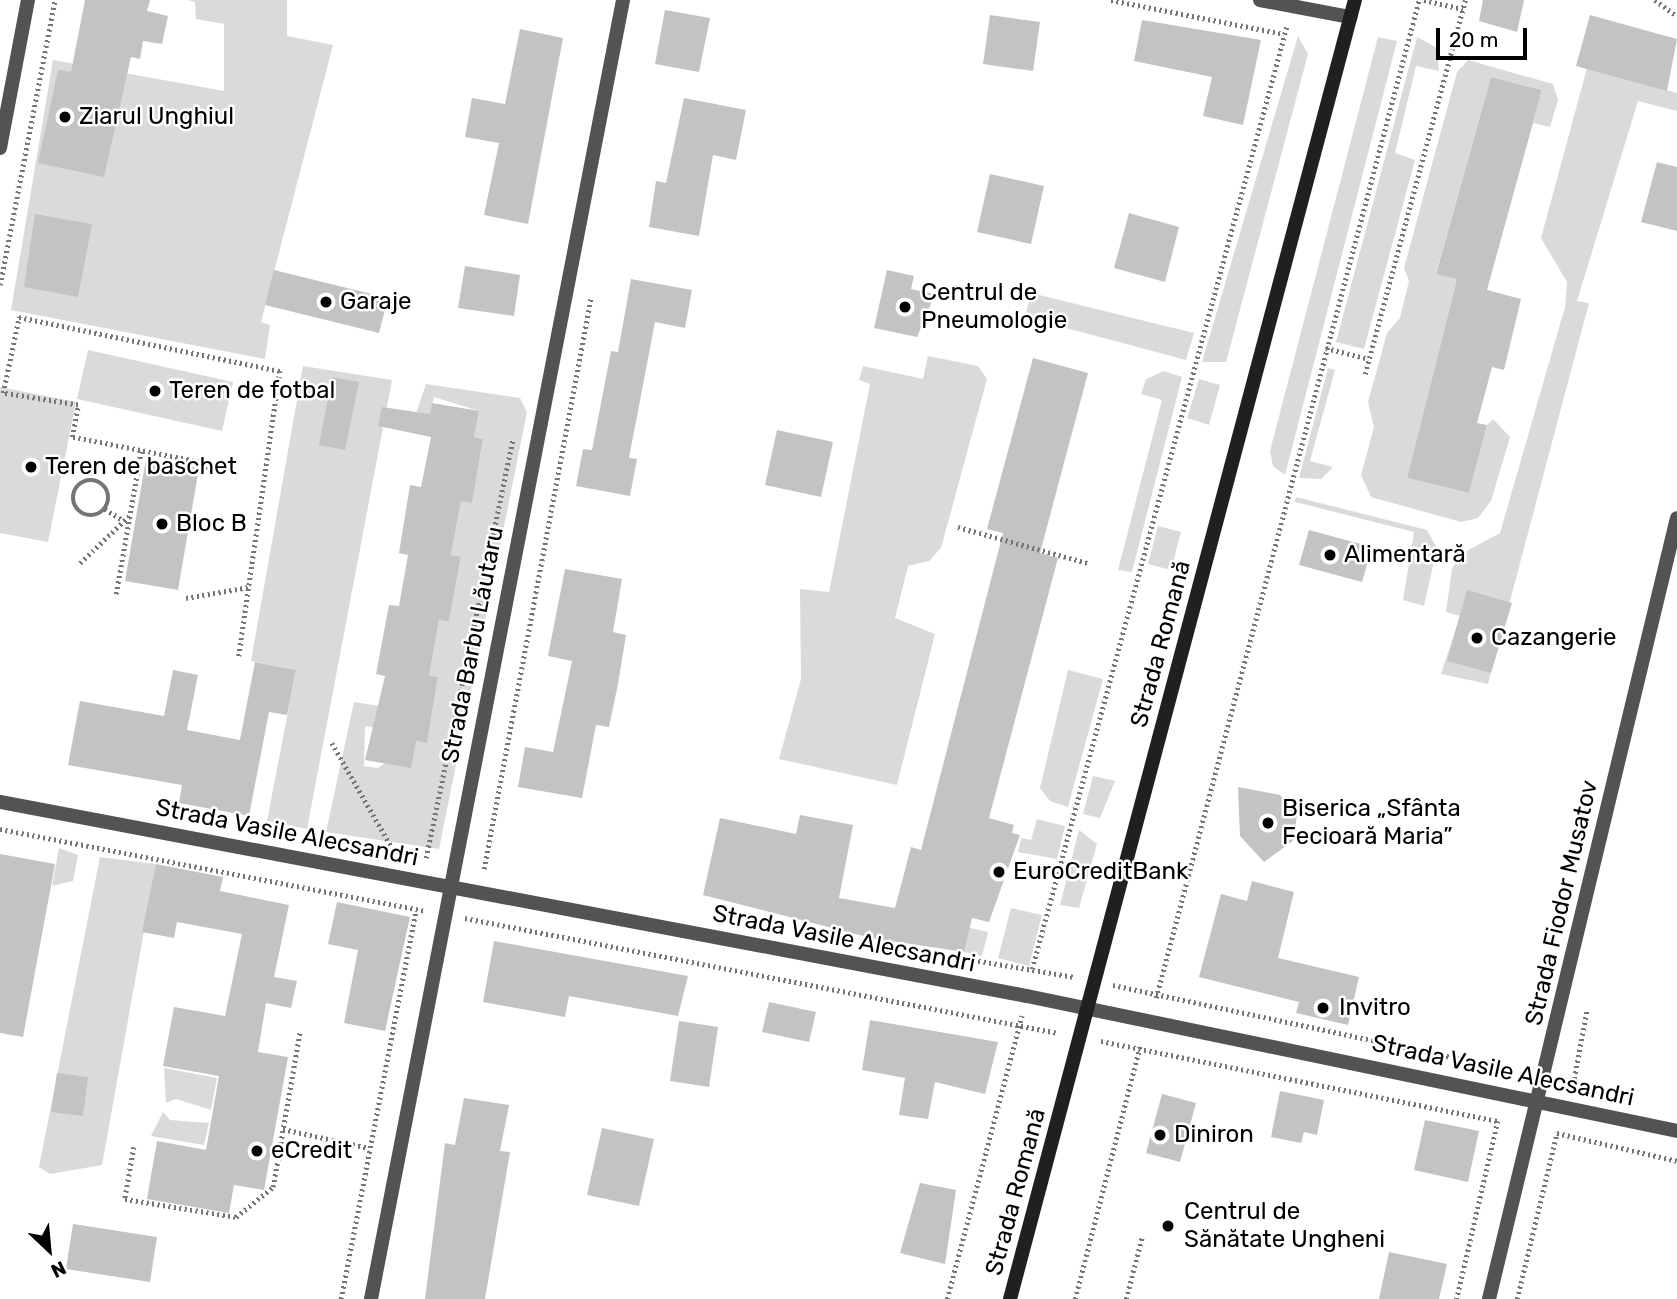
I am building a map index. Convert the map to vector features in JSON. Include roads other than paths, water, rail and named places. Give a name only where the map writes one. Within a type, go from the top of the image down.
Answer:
[{"type":"main road","name":"Strada Romană","points":[[1010,1299],[1355,0]]},
{"type":"street","points":[[0,148],[28,0]]},
{"type":"street","name":"Strada Barbu Lăutaru","points":[[371,1299],[447,887],[623,0]]},
{"type":"street","points":[[1260,0],[1350,18]]},
{"type":"street","name":"Strada Fiodor Musatov","points":[[1489,1299],[1677,518]]},
{"type":"street","name":"Strada Vasile Alecsandri","points":[[0,802],[1027,996],[1677,1131]]},
{"type":"place","name":"Ziarul Unghiul","points":[[65,117]]},
{"type":"place","name":"Garaje","points":[[326,302]]},
{"type":"place","name":"Centrul de Pneumologie","points":[[905,307]]},
{"type":"place","name":"Teren de fotbal","points":[[155,391]]},
{"type":"place","name":"Teren de baschet","points":[[31,467]]},
{"type":"place","name":"Bloc B","points":[[162,524]]},
{"type":"place","name":"Alimentară","points":[[1330,555]]},
{"type":"place","name":"Cazangerie","points":[[1477,638]]},
{"type":"place","name":"Biserica „Sfânta Fecioară Maria”","points":[[1268,823]]},
{"type":"place","name":"EuroCreditBank","points":[[999,872]]},
{"type":"place","name":"Invitro","points":[[1323,1008]]},
{"type":"place","name":"Diniron","points":[[1160,1135]]},
{"type":"place","name":"eCredit","points":[[257,1151]]},
{"type":"place","name":"Centrul de Sănătate Ungheni","points":[[1168,1226]]}]
